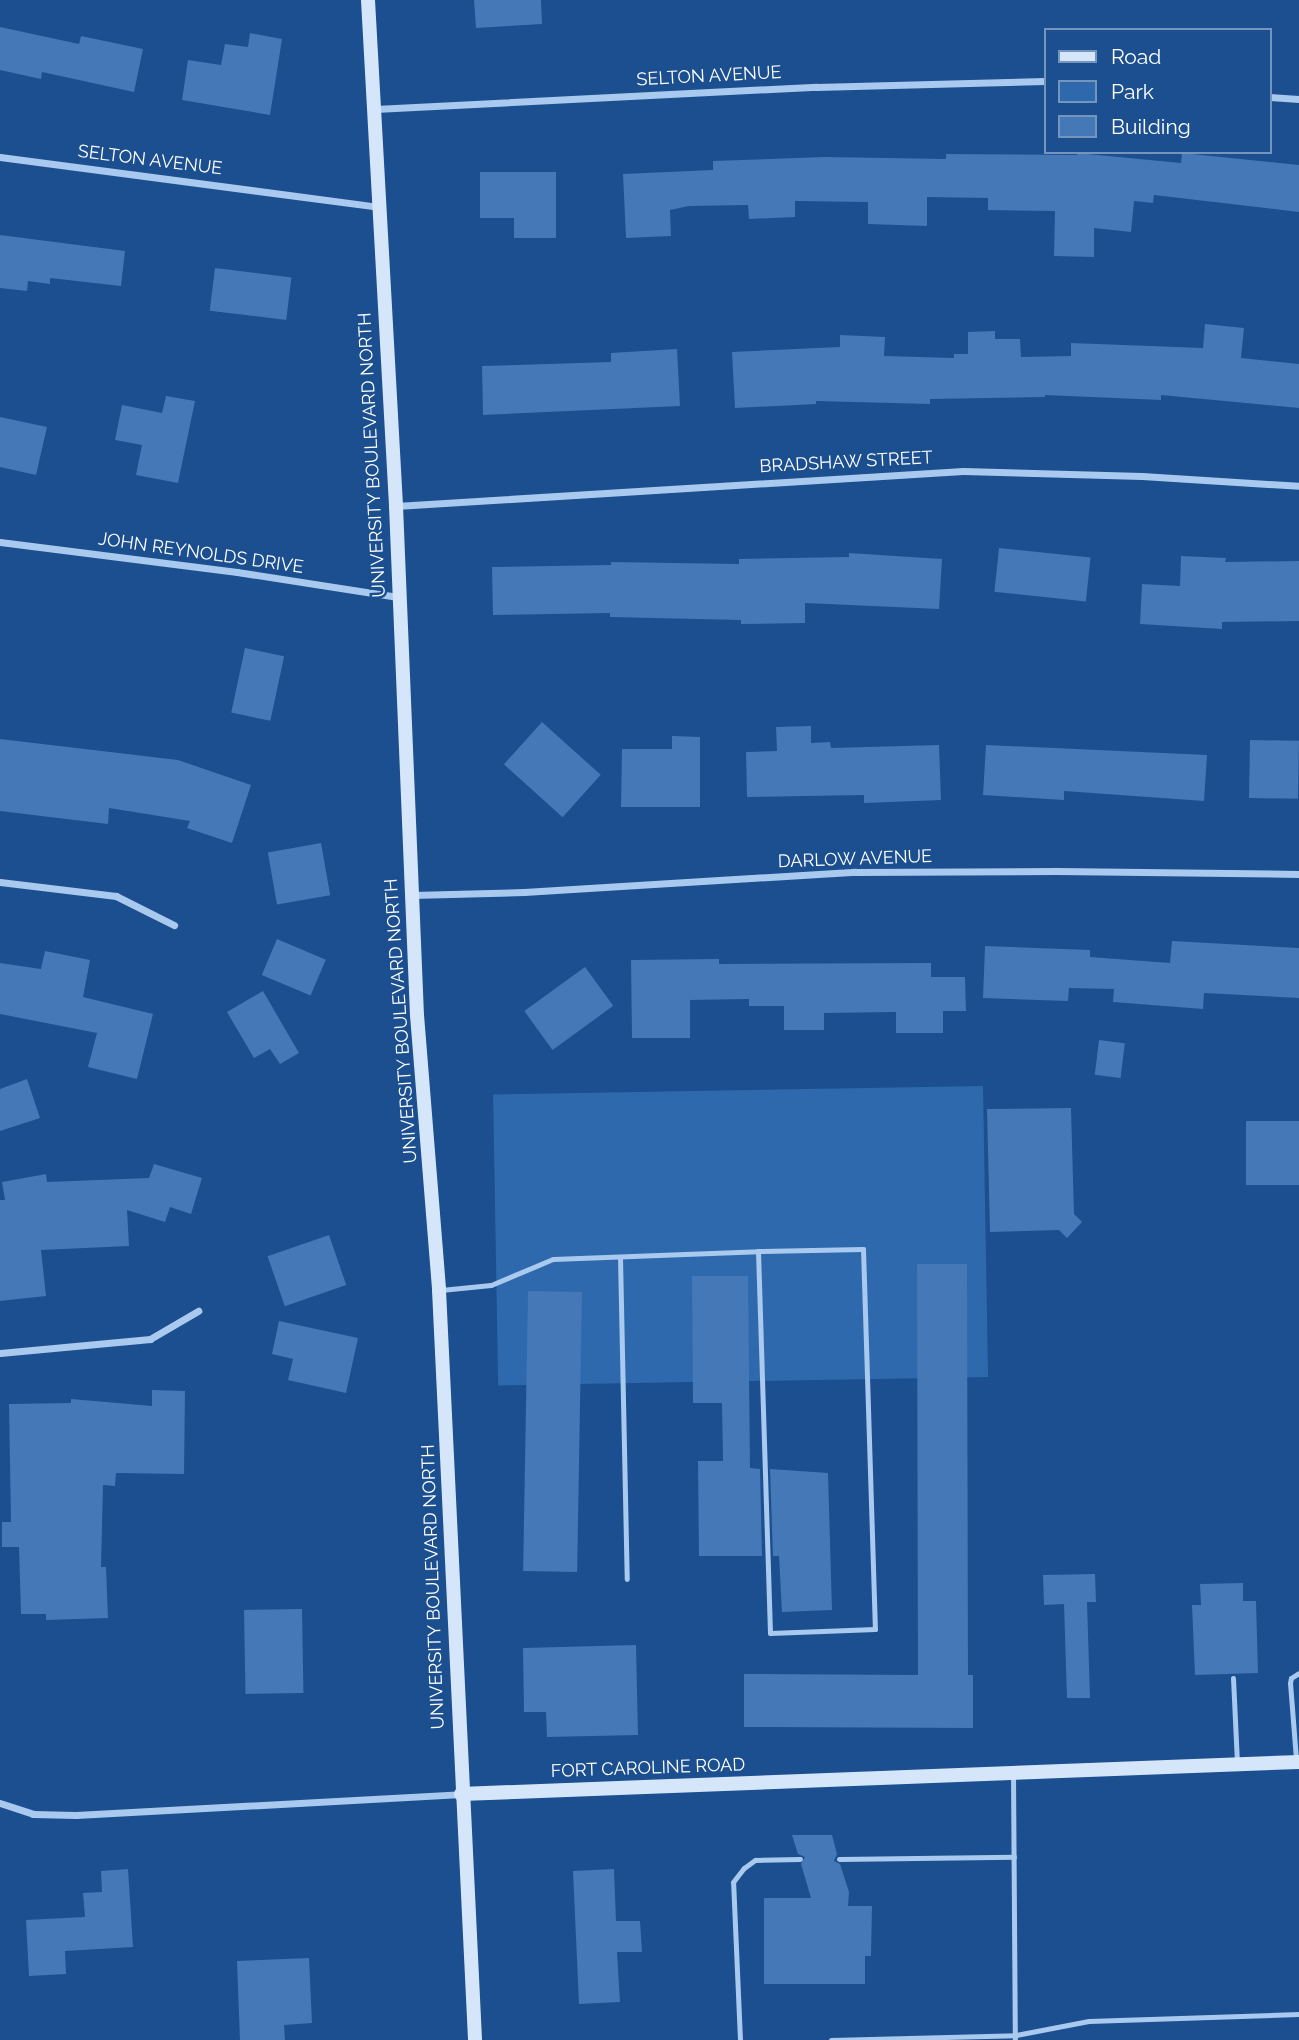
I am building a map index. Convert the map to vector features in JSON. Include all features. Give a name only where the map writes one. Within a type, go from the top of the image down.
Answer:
[{"type":"street","name":"UNIVERSITY BOULEVARD NORTH","points":[[368,0],[396,506],[417,1015],[439,1290],[461,1794],[475,2040]]},
{"type":"street","name":"SELTON AVENUE","points":[[374,110],[816,86],[1044,81]]},
{"type":"street","points":[[1271,97],[1299,99]]},
{"type":"street","name":"SELTON AVENUE","points":[[0,157],[379,207]]},
{"type":"street","name":"BRADSHAW STREET","points":[[396,506],[963,471],[1142,476],[1299,486]]},
{"type":"street","name":"JOHN REYNOLDS DRIVE","points":[[0,542],[237,572],[398,597]]},
{"type":"street","name":"DARLOW AVENUE","points":[[412,895],[524,892],[855,873],[1057,870],[1299,874]]},
{"type":"street","points":[[0,881],[117,897],[174,925]]},
{"type":"street","points":[[0,1353],[150,1339],[198,1311]]},
{"type":"street","name":"FORT CAROLINE ROAD","points":[[0,1803],[33,1814],[76,1815],[461,1794],[1298,1762]]},
{"type":"lane","points":[[439,1290],[491,1286],[553,1259],[758,1251],[863,1249],[875,1629],[770,1633],[758,1251]]},
{"type":"lane","points":[[620,1257],[627,1579]]},
{"type":"lane","points":[[1298,1762],[1290,1683],[1291,1678],[1299,1673]]},
{"type":"lane","points":[[1233,1678],[1237,1764]]},
{"type":"lane","points":[[1013,1773],[1016,2038]]},
{"type":"lane","points":[[839,1859],[1014,1857]]},
{"type":"lane","points":[[740,2040],[733,1882],[744,1868],[755,1860],[800,1859]]},
{"type":"lane","points":[[831,2040],[1016,2038],[1088,2021],[1299,2014]]},
{"type":"green space","points":[[983,1086],[988,1377],[498,1386],[493,1095]]},
{"type":"building","points":[[474,0],[541,0],[542,24],[476,28]]},
{"type":"building","points":[[0,27],[79,44],[81,36],[143,49],[134,92],[42,72],[41,79],[0,70]]},
{"type":"building","points":[[250,33],[282,39],[270,115],[182,100],[188,60],[221,65],[225,44],[248,47]]},
{"type":"building","points":[[946,154],[1077,155],[1181,163],[1182,154],[1192,154],[1299,165],[1299,212],[1154,195],[1153,203],[1134,201],[1131,232],[1094,228],[1094,257],[1054,256],[1055,211],[988,210],[988,198],[927,197],[927,226],[868,224],[868,202],[795,201],[795,217],[749,219],[748,205],[689,206],[670,210],[671,236],[626,238],[623,174],[713,170],[713,161],[824,157],[946,159]]},
{"type":"building","points":[[480,172],[556,172],[556,238],[514,238],[514,218],[480,218]]},
{"type":"building","points":[[0,235],[125,251],[121,286],[50,278],[50,284],[28,281],[27,291],[0,288]]},
{"type":"building","points":[[215,268],[291,277],[286,320],[210,311]]},
{"type":"building","points":[[1205,324],[1244,328],[1241,358],[1299,364],[1299,408],[1161,395],[1161,400],[1045,395],[930,399],[930,404],[816,401],[816,404],[735,408],[732,352],[840,347],[840,335],[885,337],[884,356],[954,358],[954,354],[968,354],[968,332],[995,331],[995,339],[1020,339],[1021,357],[1071,356],[1071,343],[1203,348]]},
{"type":"building","points":[[677,349],[680,406],[483,415],[482,366],[611,362],[611,353]]},
{"type":"building","points":[[166,396],[195,401],[178,483],[136,475],[142,445],[115,440],[122,405],[162,413]]},
{"type":"building","points":[[0,417],[47,427],[36,475],[0,467]]},
{"type":"building","points":[[999,548],[1090,558],[1086,601],[994,592]]},
{"type":"building","points":[[849,553],[942,559],[939,609],[805,603],[805,623],[741,624],[741,620],[610,617],[610,613],[493,615],[492,567],[611,565],[611,562],[739,564],[739,559],[849,557]]},
{"type":"building","points":[[1181,556],[1226,558],[1225,562],[1299,561],[1299,621],[1222,622],[1222,629],[1140,624],[1142,584],[1180,586]]},
{"type":"building","points":[[245,648],[284,656],[270,721],[231,713]]},
{"type":"building","points":[[542,722],[601,775],[563,817],[504,764]]},
{"type":"building","points":[[811,726],[811,743],[830,742],[831,748],[939,745],[941,800],[864,803],[864,795],[747,797],[746,752],[777,751],[776,727]]},
{"type":"building","points":[[672,736],[700,737],[700,807],[621,807],[622,749],[672,749]]},
{"type":"building","points":[[0,739],[178,760],[251,785],[232,843],[187,828],[190,821],[109,808],[108,824],[0,811]]},
{"type":"building","points":[[1250,740],[1299,741],[1298,799],[1249,798]]},
{"type":"building","points":[[986,745],[1207,755],[1204,801],[1064,791],[1064,800],[983,795]]},
{"type":"building","points":[[321,843],[330,895],[277,905],[268,852]]},
{"type":"building","points":[[277,939],[326,960],[311,996],[262,975]]},
{"type":"building","points":[[1172,941],[1299,948],[1299,998],[1204,993],[1203,1009],[1113,1002],[1114,989],[1069,988],[1068,1001],[983,998],[985,946],[1090,950],[1090,957],[1170,963]]},
{"type":"building","points":[[45,951],[90,960],[83,997],[153,1014],[137,1079],[88,1067],[97,1033],[0,1014],[0,963],[41,969]]},
{"type":"building","points":[[719,959],[719,964],[931,963],[931,977],[965,977],[966,1011],[943,1011],[943,1033],[896,1033],[896,1012],[824,1013],[824,1030],[784,1030],[784,1006],[749,1006],[749,999],[690,1000],[690,1038],[632,1038],[631,960]]},
{"type":"building","points":[[585,967],[613,1006],[553,1050],[524,1011]]},
{"type":"building","points":[[263,991],[299,1053],[280,1064],[270,1049],[254,1058],[227,1012]]},
{"type":"building","points":[[1099,1040],[1125,1043],[1121,1078],[1095,1075]]},
{"type":"building","points":[[27,1079],[40,1118],[0,1131],[0,1089]]},
{"type":"building","points":[[1071,1108],[1074,1214],[1082,1222],[1067,1238],[1059,1230],[990,1232],[987,1109]]},
{"type":"building","points":[[1246,1121],[1299,1121],[1299,1185],[1246,1185]]},
{"type":"building","points":[[154,1164],[202,1178],[191,1214],[170,1207],[165,1222],[127,1210],[129,1246],[41,1250],[46,1296],[0,1301],[0,1200],[5,1200],[2,1182],[46,1174],[47,1182],[149,1178]]},
{"type":"building","points":[[329,1235],[346,1285],[285,1306],[268,1256]]},
{"type":"building","points":[[917,1264],[967,1264],[968,1675],[973,1675],[973,1728],[744,1727],[744,1674],[918,1675]]},
{"type":"building","points":[[692,1276],[748,1276],[750,1468],[760,1469],[762,1556],[699,1556],[698,1461],[723,1461],[722,1403],[693,1403]]},
{"type":"building","points":[[528,1291],[582,1292],[577,1572],[523,1571]]},
{"type":"building","points":[[279,1321],[358,1338],[346,1393],[288,1380],[293,1359],[272,1354]]},
{"type":"building","points":[[152,1390],[185,1391],[184,1474],[116,1473],[115,1486],[103,1485],[101,1567],[106,1567],[108,1618],[46,1620],[46,1614],[21,1614],[19,1547],[2,1547],[2,1522],[11,1522],[9,1404],[71,1403],[71,1399],[152,1406]]},
{"type":"building","points":[[770,1469],[828,1473],[832,1610],[782,1612],[779,1556],[773,1556]]},
{"type":"building","points":[[1095,1574],[1096,1602],[1087,1602],[1090,1698],[1067,1698],[1064,1604],[1044,1605],[1043,1575]]},
{"type":"building","points":[[1243,1583],[1243,1601],[1256,1601],[1258,1673],[1195,1675],[1192,1605],[1201,1605],[1200,1584]]},
{"type":"building","points":[[302,1609],[303,1693],[245,1694],[244,1610]]},
{"type":"building","points":[[636,1645],[638,1735],[547,1737],[546,1712],[524,1712],[523,1648]]},
{"type":"building","points":[[792,1835],[832,1835],[837,1854],[834,1861],[840,1864],[849,1892],[848,1906],[872,1906],[871,1956],[865,1956],[865,1984],[764,1984],[764,1898],[811,1898],[801,1864],[805,1857],[798,1854]]},
{"type":"building","points":[[128,1869],[133,1947],[65,1951],[66,1974],[29,1976],[26,1920],[85,1917],[83,1893],[102,1892],[101,1871]]},
{"type":"building","points":[[614,1869],[616,1921],[640,1921],[642,1952],[617,1952],[620,2002],[579,2004],[573,1871]]},
{"type":"building","points":[[309,1958],[312,2023],[284,2025],[285,2040],[240,2040],[237,1961]]}]
